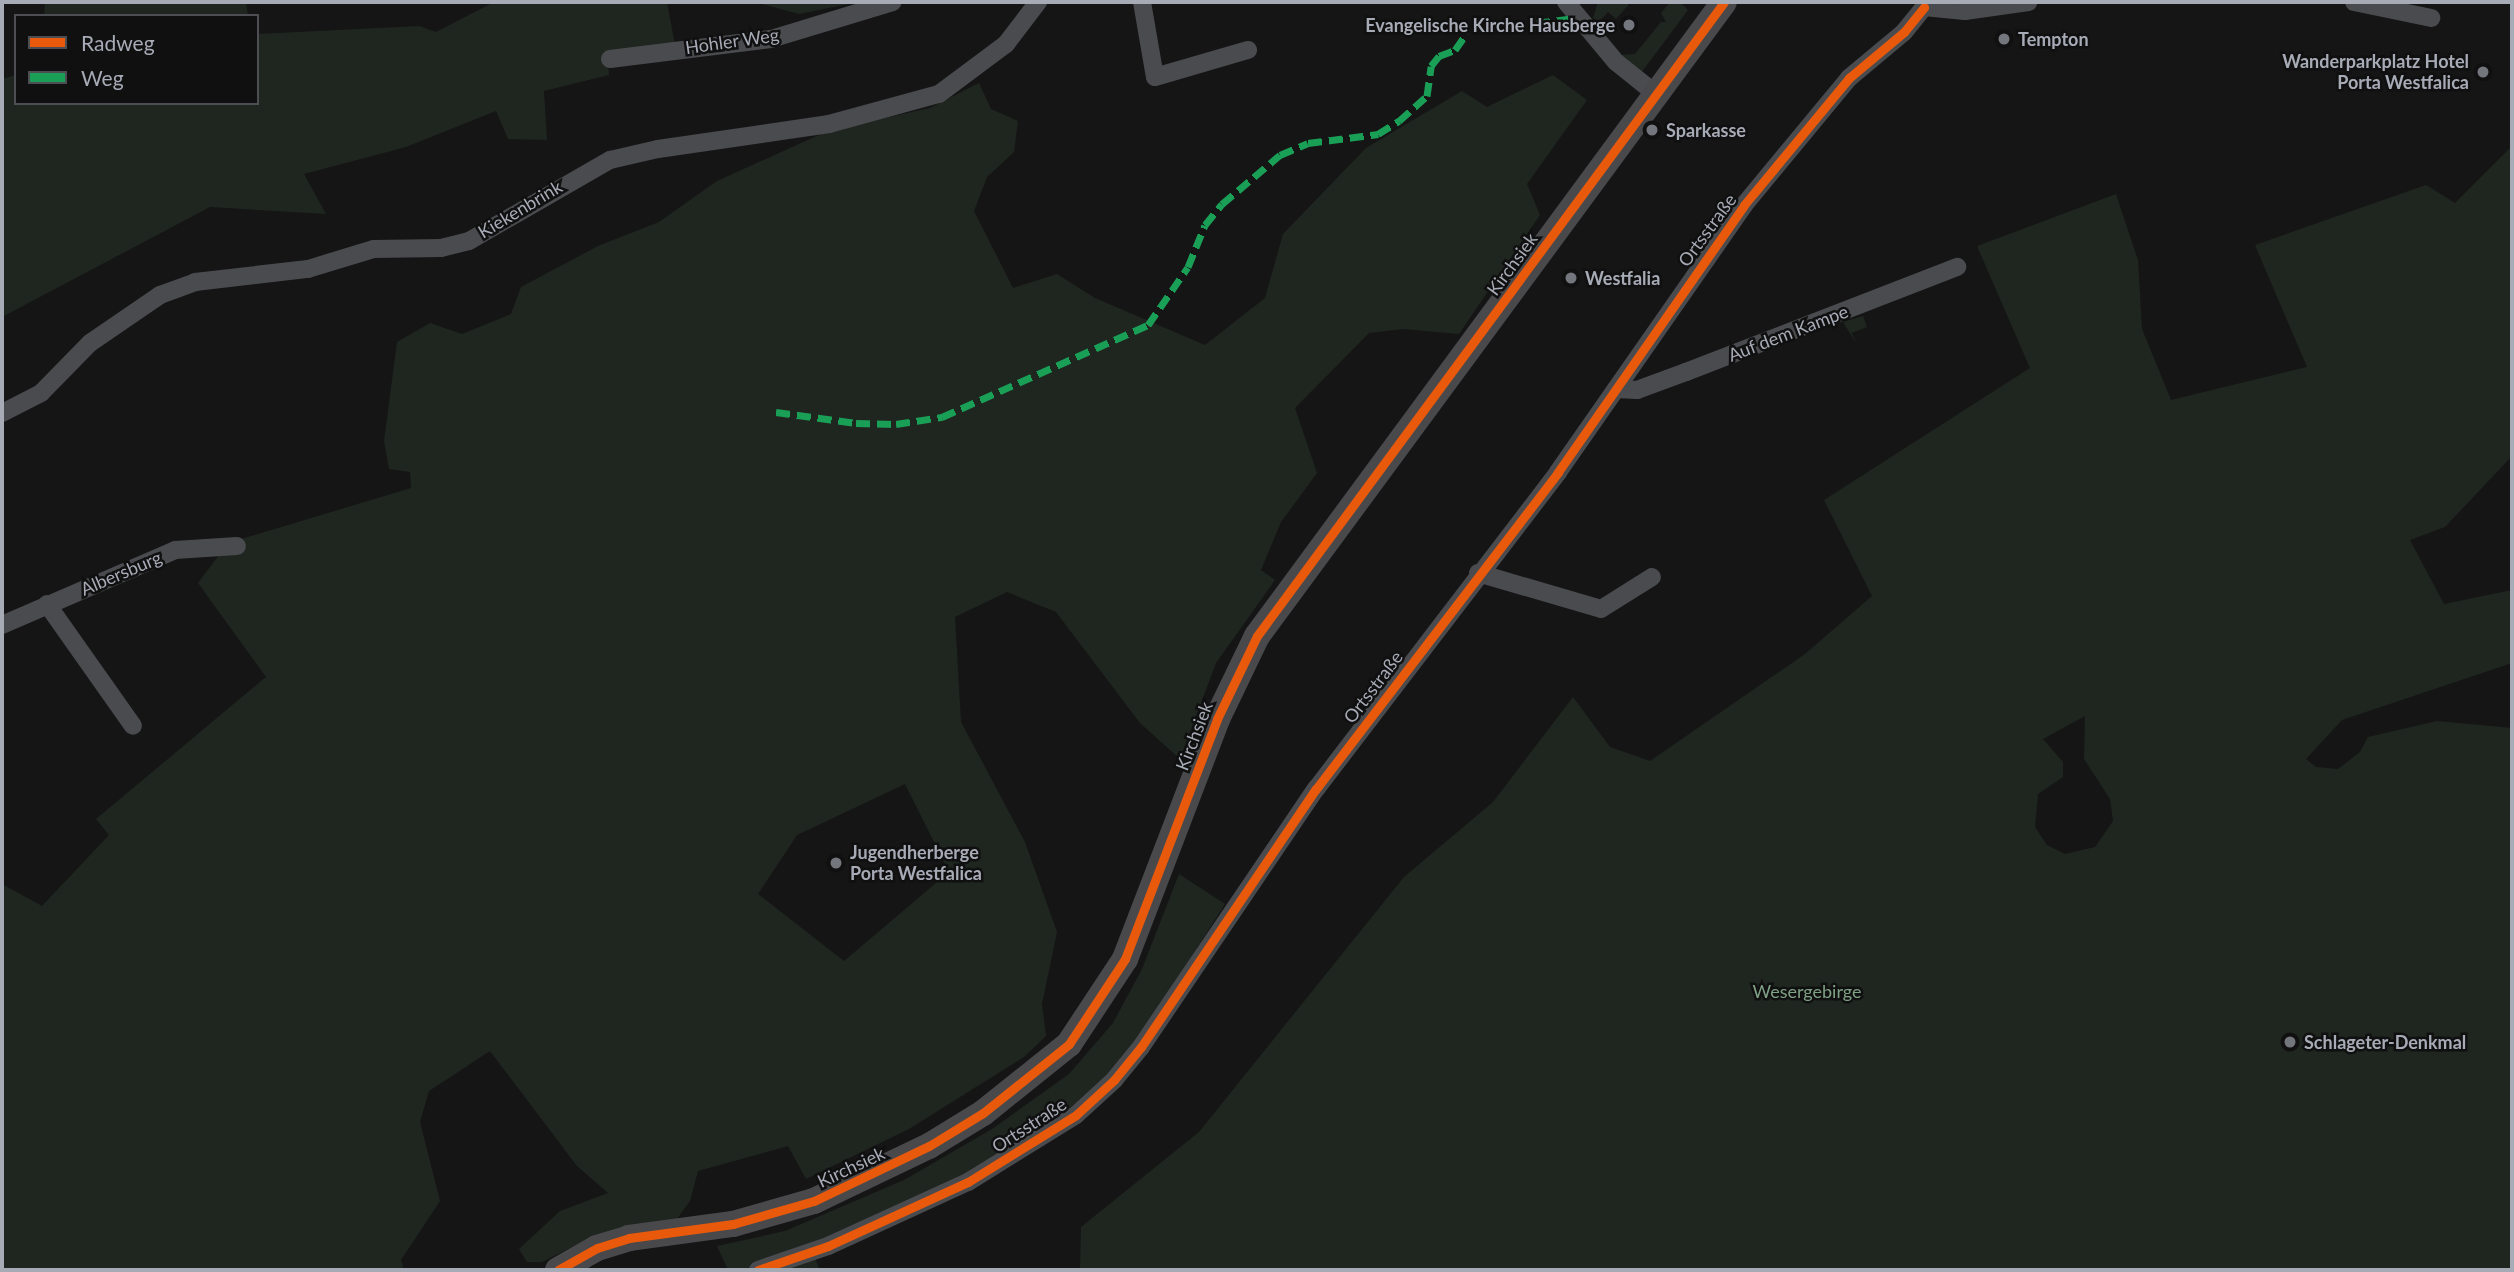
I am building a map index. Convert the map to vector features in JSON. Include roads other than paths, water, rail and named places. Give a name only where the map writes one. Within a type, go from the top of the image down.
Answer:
[{"type":"main road","name":"Kirchsiek","points":[[558,1270],[597,1248],[629,1238],[771,1216],[825,1197],[929,1146],[983,1113],[1069,1044],[1125,960],[1217,719],[1257,636],[1724,2]]},
{"type":"street","name":"Hohler Weg","points":[[610,59],[771,39],[893,2]]},
{"type":"street","name":"Kiekenbrink","points":[[2,413],[41,393],[90,343],[160,295],[195,282],[308,269],[374,249],[441,248],[469,241],[610,160],[658,149],[829,124],[939,94],[1006,44],[1038,2]]},
{"type":"street","points":[[1142,2],[1155,77],[1248,50]]},
{"type":"street","points":[[1566,2],[1616,62],[1656,93]]},
{"type":"street","points":[[1922,4],[1965,10],[2028,2]]},
{"type":"street","points":[[2354,2],[2431,18]]},
{"type":"street","name":"Ortsstraße","points":[[758,1270],[828,1246],[968,1182],[1047,1135],[1114,1080],[1142,1047],[1316,789],[1478,573],[1559,472],[1744,205],[1849,78],[1904,32],[1922,4]]},
{"type":"street","name":"Auf dem Kampe","points":[[1616,389],[1637,390],[1674,377],[1957,267]]},
{"type":"street","name":"Albersburg","points":[[2,625],[175,551],[237,546]]},
{"type":"street","points":[[1478,573],[1601,609],[1652,577]]},
{"type":"street","points":[[47,604],[134,726]]},
{"type":"place","name":"Evangelische Kirche Hausberge","points":[[1629,25]]},
{"type":"place","name":"Tempton","points":[[2004,39]]},
{"type":"place","name":"Wanderparkplatz Hotel Porta Westfalica","points":[[2483,72]]},
{"type":"place","name":"Sparkasse","points":[[1652,130]]},
{"type":"place","name":"Westfalia","points":[[1571,278]]},
{"type":"place","name":"Jugendherberge Porta Westfalica","points":[[836,863]]},
{"type":"place","name":"Schlageter-Denkmal","points":[[2290,1042]]},
{"type":"park label","name":"Wesergebirge","points":[[1807,991]]}]
